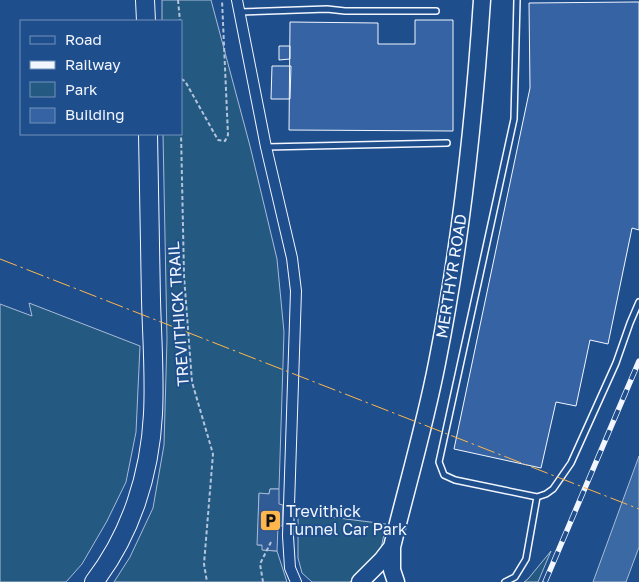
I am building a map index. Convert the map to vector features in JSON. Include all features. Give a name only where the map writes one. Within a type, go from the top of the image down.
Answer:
[{"type":"highway","points":[[145,0],[146,20]]},
{"type":"highway","points":[[94,582],[108,565],[122,540],[133,514],[146,468],[153,414],[148,135]]},
{"type":"main road","name":"MERTHYR ROAD","points":[[396,582],[392,570],[392,547],[437,365],[459,235],[468,169],[482,0]]},
{"type":"main road","name":"MERTHYR ROAD","points":[[360,582],[392,547]]},
{"type":"street","points":[[237,0],[266,147],[292,258],[296,291],[288,536],[290,568],[296,582]]},
{"type":"lane","points":[[517,0],[514,119],[440,462],[444,475],[455,480],[537,497],[553,489],[571,463],[616,363],[639,302]]},
{"type":"lane","points":[[239,12],[326,9],[346,11],[436,11]]},
{"type":"lane","points":[[266,147],[447,143]]},
{"type":"lane","points":[[505,582],[515,577],[526,559],[537,497]]},
{"type":"path","points":[[178,0],[180,20]]},
{"type":"path","points":[[182,80],[186,81],[218,140],[225,141],[228,135],[222,0]]},
{"type":"path","name":"TREVITHICK TRAIL","points":[[181,135],[184,276],[192,382],[213,454],[204,564],[207,582]]},
{"type":"path","points":[[263,582],[260,564],[271,542]]},
{"type":"green space","points":[[162,0],[211,0],[250,146],[277,259],[284,332],[279,489],[270,489],[269,494],[259,494],[258,545],[263,545],[263,550],[277,551],[287,582],[114,582],[130,557],[153,508],[164,445],[167,339],[163,135],[182,135],[182,20],[162,20]]},
{"type":"green space","points":[[29,303],[140,346],[136,432],[126,482],[107,521],[82,564],[66,582],[0,582],[0,304],[32,316]]},
{"type":"green space","points":[[298,513],[386,524],[381,549],[350,582],[312,582],[302,573],[298,558]]},
{"type":"green space","points":[[551,551],[538,582],[524,582],[528,579]]},
{"type":"shaded area","points":[[639,456],[639,547],[626,582],[593,582]]},
{"type":"shaded area","name":"Trevithick Tunnel Car Park","points":[[270,489],[279,489],[279,504],[283,505],[282,526],[278,526],[277,551],[262,550],[262,545],[257,545],[259,493],[269,494]]},
{"type":"building","points":[[639,2],[639,230],[632,228],[608,344],[590,340],[576,406],[556,402],[541,468],[454,449],[530,88],[529,3]]},
{"type":"building","points":[[415,20],[453,20],[453,131],[289,130],[290,22],[378,23],[378,44],[415,44]]},
{"type":"building","points":[[279,46],[290,46],[290,59],[279,60]]},
{"type":"building","points":[[272,66],[291,66],[290,99],[271,99]]},
{"type":"railway","points":[[545,582],[639,361]]},
{"type":"power","points":[[0,259],[639,509]]},
{"type":"place","name":"Trevithick Tunnel Car Park","points":[[270,520]]}]
